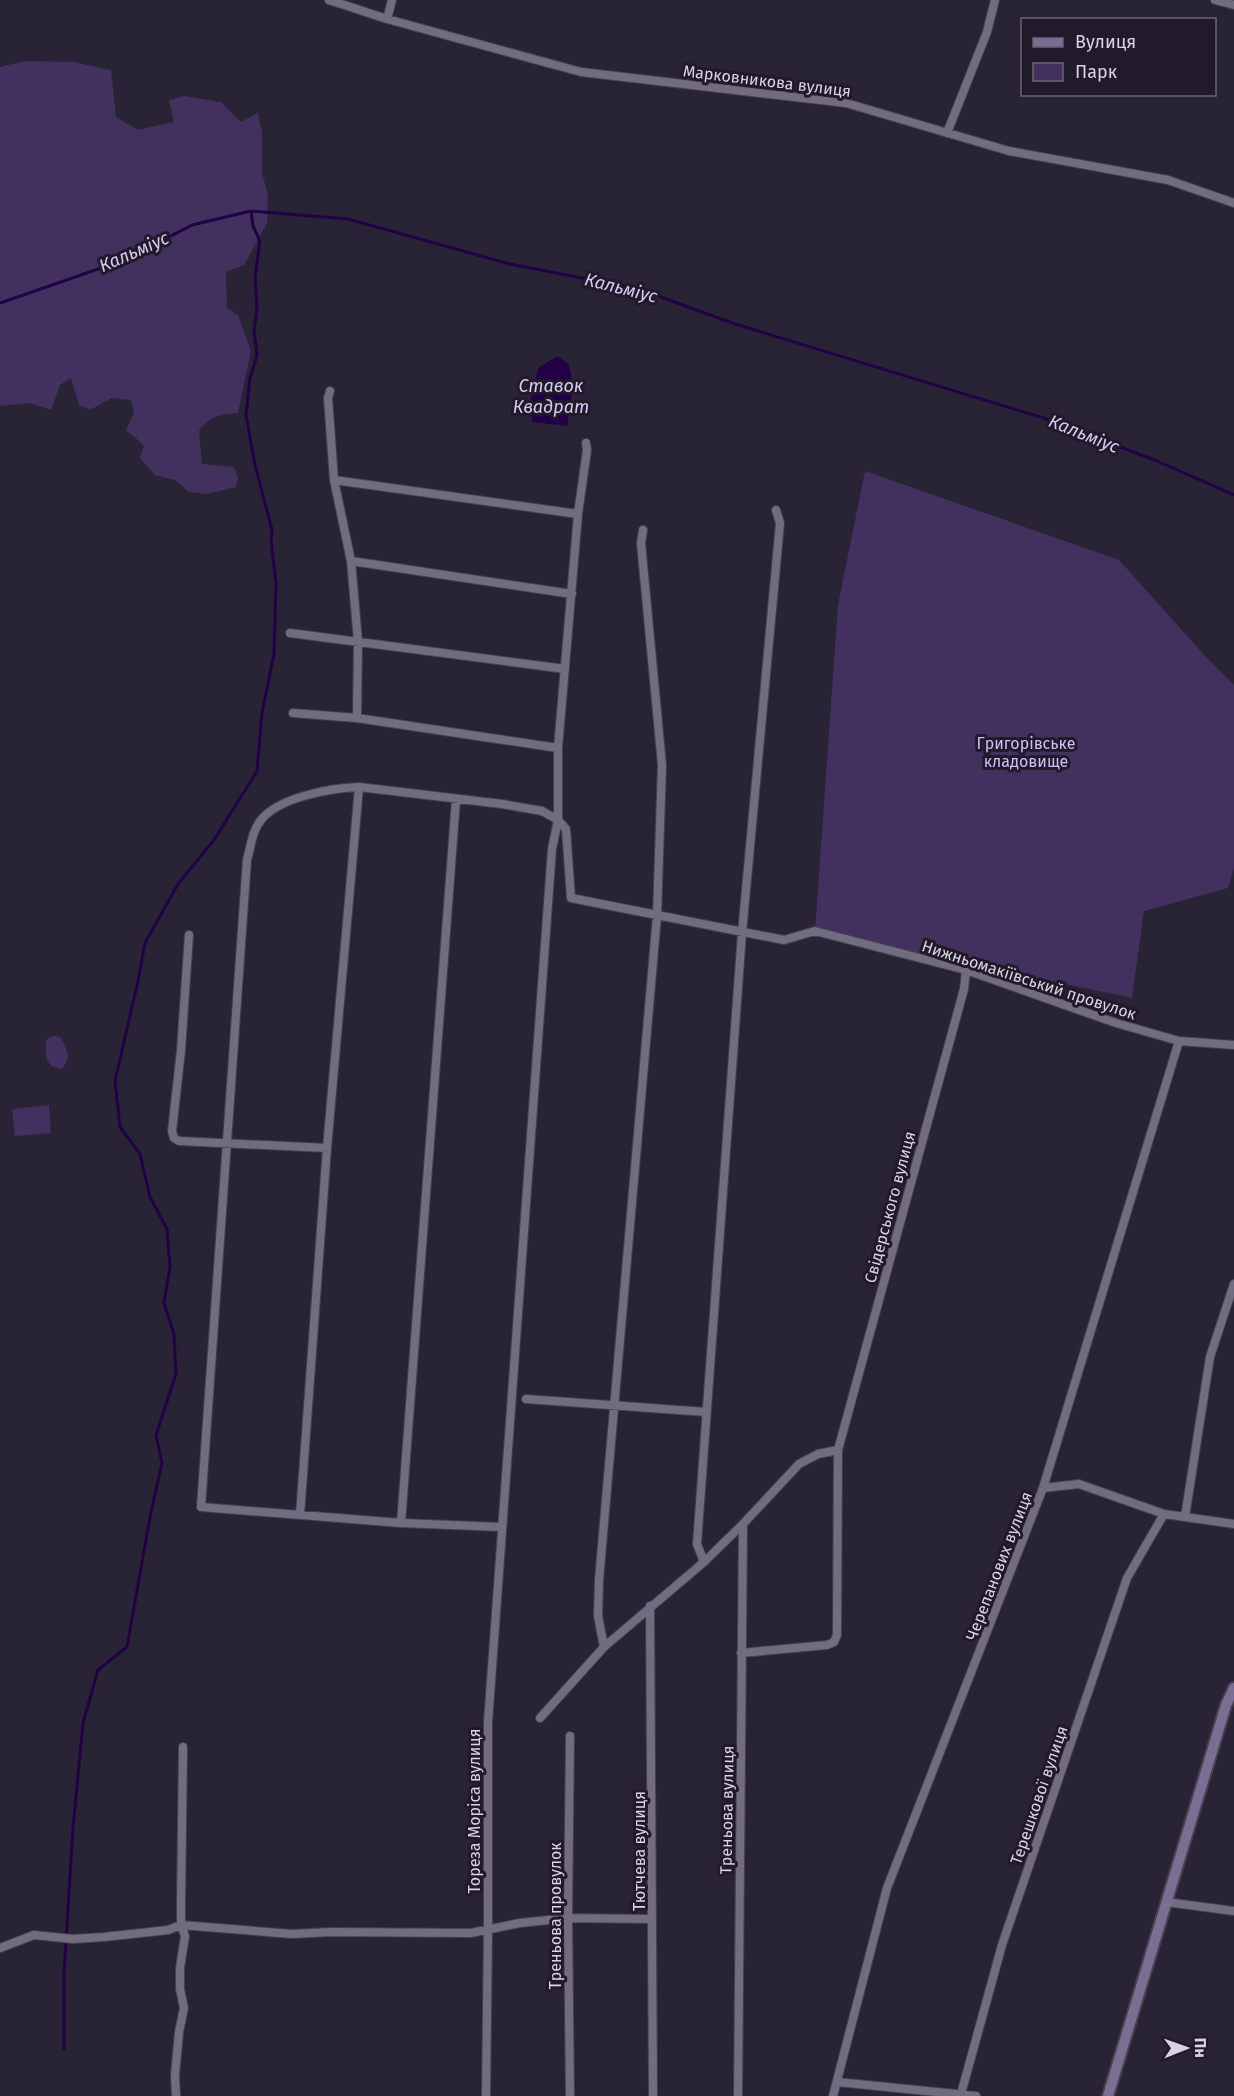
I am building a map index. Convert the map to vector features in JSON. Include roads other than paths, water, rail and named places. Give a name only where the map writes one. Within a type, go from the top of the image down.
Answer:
[{"type":"street","name":"Марковникова вулиця","points":[[330,0],[387,20],[581,72],[846,104],[1009,151],[1168,180],[1234,203]]},
{"type":"street","points":[[387,20],[392,0]]},
{"type":"street","points":[[947,133],[987,32],[995,0]]},
{"type":"street","points":[[1215,0],[1234,5]]},
{"type":"street","points":[[330,391],[328,398],[334,480],[351,561],[358,641],[357,718]]},
{"type":"street","points":[[501,1527],[201,1507],[247,860],[254,833],[262,819],[273,810],[292,801],[326,790],[359,787],[502,804],[542,811],[558,820],[558,748],[586,443]]},
{"type":"street","points":[[334,480],[578,514]]},
{"type":"street","points":[[704,1562],[697,1544],[706,1412],[742,933],[780,523],[776,510]]},
{"type":"street","points":[[604,1647],[597,1616],[598,1592],[657,916],[662,765],[641,543],[643,530]]},
{"type":"street","points":[[351,561],[572,594]]},
{"type":"street","points":[[290,633],[565,669]]},
{"type":"street","points":[[293,712],[357,718],[558,748]]},
{"type":"street","points":[[300,1515],[327,1148],[359,787]]},
{"type":"street","points":[[401,1522],[456,800]]},
{"type":"street","name":"Нижньомакіївський провулок","points":[[558,820],[566,829],[572,898],[784,940],[815,931],[966,970],[1116,1023],[1179,1041],[1234,1045]]},
{"type":"street","name":"Тореза Моріса вулиця","points":[[486,2096],[488,1722],[552,849],[558,820]]},
{"type":"street","points":[[189,935],[181,1050],[172,1131],[174,1138],[179,1141],[327,1148]]},
{"type":"street","name":"Свiдерського вулиця","points":[[741,1653],[828,1645],[834,1642],[837,1635],[838,1450],[964,989],[966,970]]},
{"type":"street","name":"Черепанових вулиця","points":[[833,2096],[887,1888],[1043,1488],[1179,1041]]},
{"type":"street","points":[[1185,1517],[1210,1357],[1234,1284]]},
{"type":"street","points":[[526,1399],[706,1412]]},
{"type":"street","points":[[540,1718],[604,1647],[704,1562],[800,1464],[818,1454],[838,1450]]},
{"type":"street","points":[[1043,1488],[1079,1484],[1164,1514],[1234,1524]]},
{"type":"street","name":"Терешкової вулиця","points":[[961,2094],[1002,1945],[1127,1578],[1164,1514]]},
{"type":"street","name":"Треньова вулиця","points":[[738,2096],[743,1524]]},
{"type":"street","name":"Тютчева вулиця","points":[[651,1606],[653,2096]]},
{"type":"street","points":[[1108,2096],[1226,1705],[1234,1688]]},
{"type":"street","name":"Треньова провулок","points":[[570,1736],[568,1918],[570,2096]]},
{"type":"street","points":[[176,2096],[179,2032],[184,2008],[180,1989],[180,1968],[185,1936],[182,1925],[183,1747]]},
{"type":"street","points":[[1166,1902],[1234,1911]]},
{"type":"street","points":[[0,1948],[34,1935],[73,1939],[104,1937],[168,1930],[182,1925],[292,1934],[331,1932],[471,1934],[520,1923],[568,1918],[652,1919]]},
{"type":"street","points":[[837,2082],[976,2096]]},
{"type":"water","name":"Ставок Квадрат","points":[[558,356],[569,365],[573,385],[567,426],[532,422],[531,393],[539,367]]},
{"type":"waterway","name":"Кальміус","points":[[0,303],[127,259],[192,225],[251,211],[348,219],[510,264],[639,289],[735,324],[1050,420],[1157,461],[1234,495]]},
{"type":"waterway","points":[[64,2049],[64,1974],[73,1828],[83,1723],[98,1670],[127,1647],[162,1463],[156,1435],[176,1374],[174,1334],[164,1303],[170,1267],[167,1229],[150,1197],[140,1154],[120,1127],[115,1081],[145,943],[178,884],[214,840],[257,771],[262,713],[274,654],[276,583],[271,541],[272,530],[255,465],[246,415],[250,378],[257,355],[254,331],[257,309],[255,277],[260,241],[253,226],[251,211]]},
{"type":"park label","name":"Григорівське кладовище","points":[[1026,752]]}]
